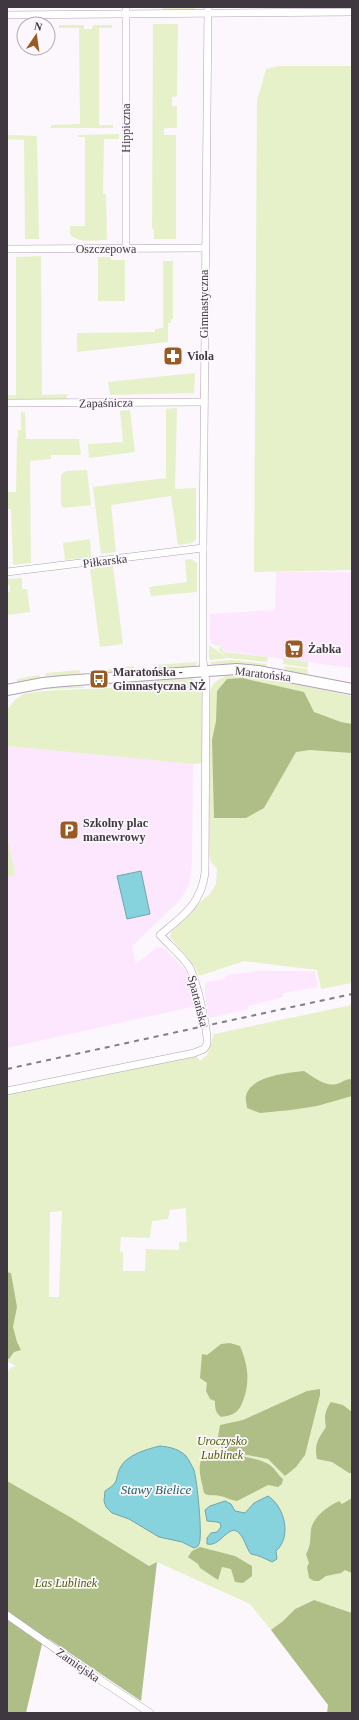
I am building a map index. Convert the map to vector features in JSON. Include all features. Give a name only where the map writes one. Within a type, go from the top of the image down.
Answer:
[{"type":"main road","name":"Maratońska","points":[[7,690],[63,681],[237,669],[251,670],[352,689]]},
{"type":"street","points":[[7,15],[208,10],[352,12]]},
{"type":"street","name":"Gimnastyczna","points":[[206,683],[203,661],[202,548],[208,10]]},
{"type":"street","name":"Hippiczna","points":[[126,11],[126,249]]},
{"type":"street","name":"Oszczepowa","points":[[7,249],[205,248]]},
{"type":"street","name":"Zapaśnicza","points":[[7,403],[204,402]]},
{"type":"street","name":"Piłkarska","points":[[7,572],[202,548]]},
{"type":"street","name":"Spartańska","points":[[7,1091],[194,1053],[206,1047],[207,1040],[205,1026],[192,972],[160,935],[186,913],[195,903],[200,894],[204,881],[206,836],[206,683]]},
{"type":"street","name":"Zamiejska","points":[[7,1615],[150,1713]]},
{"type":"shaded area","points":[[276,572],[352,572],[352,668],[224,651],[220,644],[212,644],[210,639],[210,614],[275,610]]},
{"type":"shaded area","points":[[7,746],[193,764],[192,864],[189,885],[180,900],[132,946],[136,964],[157,947],[165,949],[186,971],[196,1006],[7,1048],[7,877],[15,875],[7,836]]},
{"type":"shaded area","points":[[258,971],[315,971],[318,987],[283,993],[283,997],[248,1006],[248,1009],[209,1018],[205,995],[205,984],[207,982],[225,979],[226,975]]},
{"type":"green space","points":[[162,7],[197,7],[195,10],[163,10]]},
{"type":"green space","points":[[153,24],[178,24],[177,96],[172,97],[172,106],[177,106],[177,128],[164,128],[164,135],[176,135],[176,239],[154,239],[154,229],[152,229]]},
{"type":"green space","points":[[59,25],[84,25],[84,29],[92,29],[93,25],[112,25],[112,28],[99,28],[99,125],[113,125],[113,128],[51,128],[51,125],[80,124],[79,28],[59,28]]},
{"type":"green space","points":[[279,66],[352,66],[352,570],[254,572],[257,101],[266,69]]},
{"type":"green space","points":[[119,134],[119,139],[104,139],[103,194],[106,194],[107,240],[87,241],[77,239],[70,234],[70,226],[85,226],[85,137],[78,137],[77,135]]},
{"type":"green space","points":[[7,135],[37,136],[39,239],[25,239],[24,140],[7,139]]},
{"type":"green space","points":[[41,256],[42,395],[68,394],[65,400],[7,400],[7,395],[16,395],[16,257]]},
{"type":"green space","points":[[98,257],[111,257],[111,260],[125,260],[125,301],[98,301]]},
{"type":"green space","points":[[163,261],[173,261],[173,319],[171,319],[171,323],[168,323],[168,342],[77,352],[77,333],[155,332],[155,329],[163,328]]},
{"type":"green space","points":[[195,373],[194,393],[110,395],[108,382]]},
{"type":"green space","points":[[177,408],[175,489],[196,488],[196,539],[192,543],[178,545],[171,496],[111,505],[116,552],[101,554],[93,487],[166,478],[166,409]]},
{"type":"green space","points":[[130,410],[135,452],[89,458],[88,444],[123,442],[120,411]]},
{"type":"green space","points":[[21,412],[25,412],[26,439],[79,439],[81,455],[51,455],[51,459],[30,461],[31,563],[13,565],[11,509],[7,509],[7,492],[16,492],[17,438],[18,430],[21,430]]},
{"type":"green space","points":[[87,470],[91,505],[63,508],[61,505],[61,475],[66,471]]},
{"type":"green space","points":[[90,539],[91,557],[65,560],[63,543]]},
{"type":"green space","points":[[191,559],[197,563],[197,592],[151,596],[149,587],[187,582],[185,560]]},
{"type":"green space","points":[[113,566],[123,644],[100,647],[90,569]]},
{"type":"green space","points":[[22,578],[22,589],[27,589],[30,612],[8,615],[7,592],[10,592],[10,585],[8,585],[8,579]]},
{"type":"green space","points":[[213,644],[219,644],[224,652],[268,657],[267,662],[228,658],[218,649],[220,649],[220,646]]},
{"type":"green space","points":[[209,645],[228,658],[210,660]]},
{"type":"green space","points":[[283,658],[308,662],[308,668],[283,664]]},
{"type":"green space","points":[[232,660],[267,664],[265,668],[238,664],[213,665],[209,662]]},
{"type":"green space","points":[[198,662],[194,667],[153,671],[154,665]]},
{"type":"green space","points":[[134,666],[134,672],[108,671],[108,669]]},
{"type":"green space","points":[[284,666],[307,669],[308,673],[293,673],[285,670]]},
{"type":"green space","points":[[79,670],[81,673],[45,678],[46,673]]},
{"type":"green space","points":[[39,675],[41,679],[17,683],[17,679]]},
{"type":"green space","points":[[228,675],[286,682],[352,696],[352,983],[321,989],[317,970],[244,961],[199,976],[196,969],[170,937],[171,932],[200,902],[210,894],[216,884],[217,869],[211,862],[209,855],[209,698],[212,686],[217,681]]},
{"type":"green space","points":[[190,678],[199,681],[203,689],[203,763],[193,764],[7,746],[7,710],[15,700],[23,694],[42,691],[153,686],[153,680]]},
{"type":"green space","points":[[242,678],[304,692],[314,712],[341,722],[352,724],[352,753],[310,750],[296,752],[264,808],[246,818],[214,818],[212,740],[216,721],[217,691],[227,679]]},
{"type":"green space","points":[[149,680],[148,684],[110,686],[128,681]]},
{"type":"green space","points":[[57,685],[84,688],[46,689],[46,687]]},
{"type":"green space","points":[[7,836],[15,875],[7,877]]},
{"type":"green space","name":"Uroczysko Lublinek","points":[[352,1005],[352,1613],[314,1600],[295,1609],[271,1630],[250,1604],[157,1562],[149,1566],[7,1482],[7,1375],[9,1369],[16,1366],[7,1361],[7,1094],[196,1055],[200,1061],[207,1055],[214,1034]],"holes":[[[186,1208],[187,1242],[179,1242],[179,1250],[146,1249],[145,1271],[123,1271],[123,1252],[120,1252],[121,1237],[150,1238],[152,1221],[168,1219],[170,1210]],[[62,1211],[59,1297],[49,1297],[50,1212]]]},
{"type":"green space","points":[[304,1071],[320,1081],[333,1085],[352,1079],[352,1096],[317,1106],[291,1110],[260,1113],[247,1108],[246,1096],[249,1089],[254,1084],[270,1077]]},
{"type":"green space","points":[[7,1272],[11,1273],[17,1307],[13,1327],[21,1350],[14,1352],[9,1359],[7,1358]]},
{"type":"green space","points":[[230,1343],[240,1346],[246,1364],[247,1388],[241,1405],[236,1412],[228,1416],[221,1417],[216,1410],[215,1401],[210,1399],[206,1391],[207,1383],[200,1378],[202,1354],[207,1355],[221,1344]]},
{"type":"green space","points":[[320,1389],[320,1395],[305,1455],[296,1467],[285,1476],[268,1459],[222,1450],[218,1437],[220,1425],[243,1420],[307,1391]]},
{"type":"green space","points":[[331,1402],[343,1405],[352,1412],[352,1473],[349,1473],[332,1462],[317,1459],[316,1445],[326,1427],[325,1420],[327,1408]]},
{"type":"green space","points":[[217,1453],[245,1457],[265,1462],[270,1465],[283,1479],[282,1484],[278,1487],[268,1485],[237,1501],[218,1495],[206,1494],[204,1493],[200,1474],[201,1460],[203,1456]]},
{"type":"green space","name":"Las Lublinek","points":[[7,1481],[70,1517],[149,1566],[157,1562],[141,1701],[49,1639],[42,1644],[26,1713],[7,1713]]},
{"type":"green space","points":[[352,1498],[352,1573],[345,1570],[341,1573],[326,1576],[319,1581],[314,1581],[309,1578],[307,1567],[309,1563],[306,1554],[310,1545],[311,1529],[313,1524],[318,1516],[330,1506],[339,1501],[342,1504]]},
{"type":"green space","points":[[200,1547],[235,1556],[252,1566],[252,1576],[243,1583],[235,1582],[231,1569],[222,1567],[218,1580],[200,1568],[198,1564],[188,1557],[192,1551]]},
{"type":"green space","points":[[314,1600],[352,1613],[352,1713],[327,1713],[328,1705],[271,1630],[295,1609]]},
{"type":"water","points":[[141,871],[150,914],[127,919],[117,876]]},
{"type":"water","name":"Stawy Bielice","points":[[160,1446],[174,1449],[183,1454],[194,1470],[198,1496],[200,1539],[198,1546],[194,1548],[182,1542],[159,1537],[129,1519],[112,1513],[106,1507],[104,1501],[105,1491],[115,1483],[123,1463],[137,1453]]},
{"type":"water","name":"Stawy Bielice","points":[[268,1496],[279,1507],[284,1522],[284,1538],[276,1551],[277,1559],[272,1562],[251,1554],[240,1534],[234,1530],[227,1533],[218,1541],[207,1544],[207,1538],[211,1533],[217,1532],[221,1527],[220,1523],[207,1521],[205,1510],[210,1506],[225,1501],[231,1504],[235,1511],[245,1513],[254,1503]]},
{"type":"railway","points":[[7,1069],[352,994]]},
{"type":"place","name":"Viola","points":[[173,356]]},
{"type":"place","name":"Żabka","points":[[294,649]]},
{"type":"place","name":"Maratońska - Gimnastyczna NŻ","points":[[99,679]]},
{"type":"place","name":"Szkolny plac manewrowy","points":[[69,830]]}]
